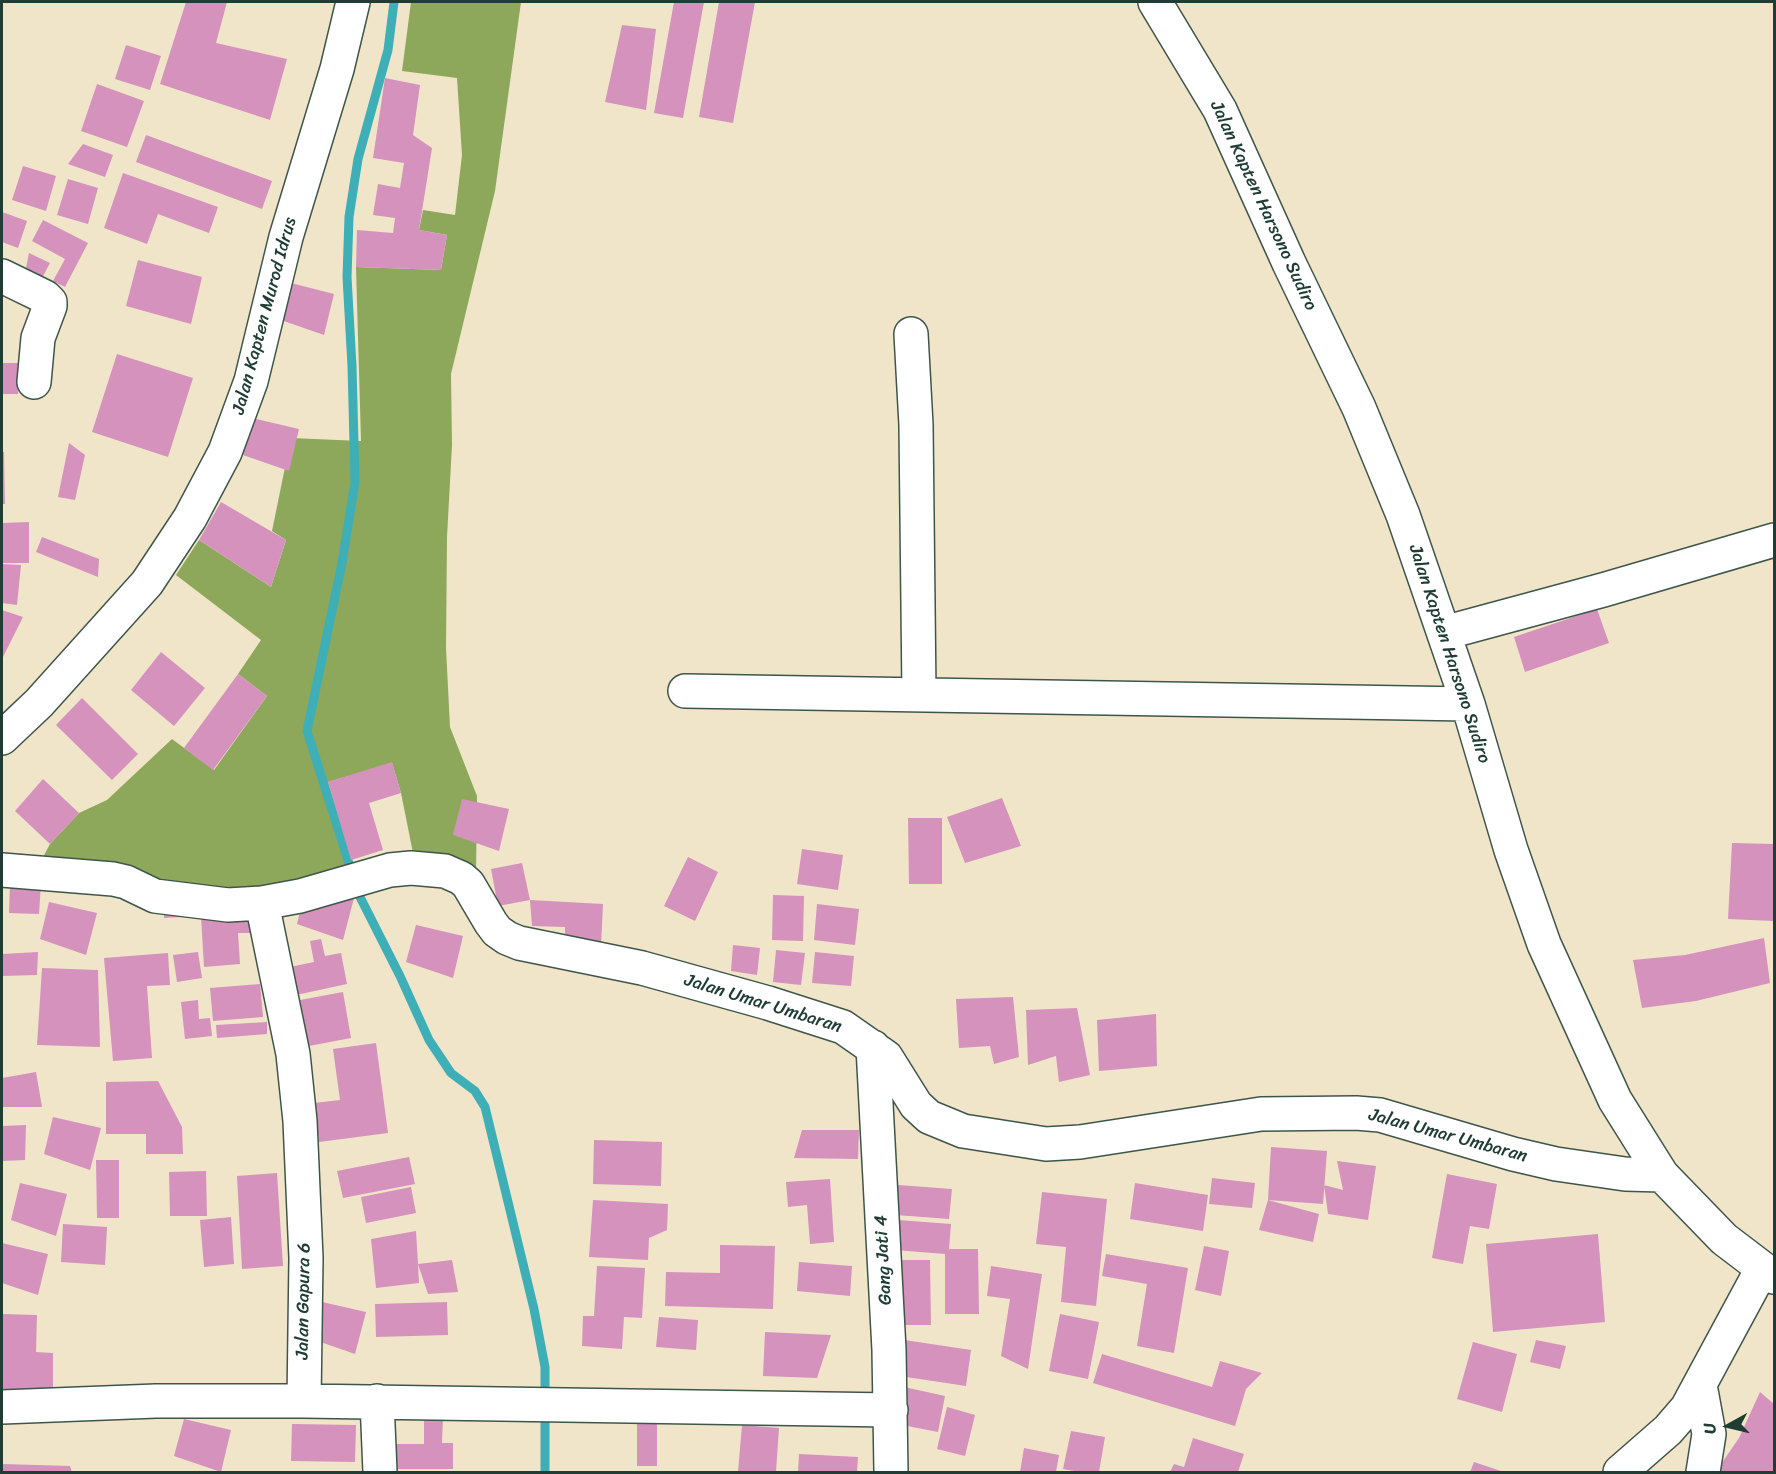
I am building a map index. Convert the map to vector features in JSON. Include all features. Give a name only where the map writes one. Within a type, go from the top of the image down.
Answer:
[{"type":"street","name":"Jalan Kapten Murod Idrus","points":[[2,738],[39,703],[147,583],[190,518],[225,452],[251,381],[286,237],[338,69],[353,2]]},
{"type":"street","name":"Jalan Kapten Harsono Sudiro","points":[[1155,2],[1220,110],[1289,263],[1359,408],[1403,515],[1444,633],[1468,704],[1511,850],[1545,944],[1615,1100],[1662,1175],[1724,1239],[1768,1273]]},
{"type":"street","points":[[2,276],[45,297],[50,302],[38,338],[34,382]]},
{"type":"street","points":[[911,334],[916,425],[919,695]]},
{"type":"street","points":[[1444,633],[1772,548]]},
{"type":"street","points":[[685,691],[1468,704]]},
{"type":"street","name":"Jalan Umar Umbaran","points":[[2,870],[113,879],[163,898],[228,905],[262,903],[332,888],[390,870],[411,868],[445,871],[468,884],[491,923],[507,938],[519,943],[642,968],[778,1006],[843,1027],[889,1060],[916,1105],[929,1117],[963,1131],[1016,1141],[1046,1144],[1080,1142],[1261,1114],[1335,1112],[1380,1115],[1504,1152],[1556,1164],[1625,1174],[1662,1175]]},
{"type":"street","name":"Jalan Gapura 6","points":[[262,903],[293,1054],[300,1121],[306,1258],[304,1401]]},
{"type":"street","name":"Gang Jati 4","points":[[873,1047],[892,1472]]},
{"type":"street","points":[[1620,1473],[1688,1408],[1768,1273]]},
{"type":"street","points":[[1700,1385],[1709,1434],[1703,1473]]},
{"type":"street","points":[[2,1407],[156,1401],[377,1401],[891,1410]]},
{"type":"street","points":[[377,1401],[380,1473]]},
{"type":"green space","points":[[411,2],[521,2],[495,191],[451,374],[452,445],[447,537],[446,648],[450,727],[477,796],[476,877],[414,858],[401,793],[392,763],[328,782],[354,872],[332,880],[206,894],[40,863],[50,844],[79,813],[107,800],[172,739],[214,770],[267,696],[238,674],[261,640],[176,575],[199,540],[271,587],[286,540],[272,531],[291,438],[361,441],[356,267],[441,270],[447,235],[419,230],[423,210],[455,215],[462,155],[457,78],[402,71]]},
{"type":"building","points":[[186,2],[227,2],[216,43],[287,59],[270,120],[160,84]]},
{"type":"building","points":[[674,2],[704,2],[683,118],[654,113]]},
{"type":"building","points":[[719,2],[755,2],[733,123],[699,117]]},
{"type":"building","points":[[622,25],[656,29],[646,110],[605,102]]},
{"type":"building","points":[[126,45],[161,56],[150,90],[115,79]]},
{"type":"building","points":[[385,78],[420,85],[413,135],[432,148],[419,230],[447,235],[441,270],[356,267],[357,230],[393,233],[395,218],[373,215],[378,184],[400,188],[404,163],[373,158]]},
{"type":"building","points":[[97,84],[144,101],[127,147],[81,131]]},
{"type":"building","points":[[146,135],[272,181],[262,209],[136,162]]},
{"type":"building","points":[[83,144],[113,155],[105,177],[68,164]]},
{"type":"building","points":[[23,166],[56,176],[46,211],[12,200]]},
{"type":"building","points":[[123,173],[218,207],[209,233],[158,214],[147,244],[104,228]]},
{"type":"building","points":[[68,179],[98,188],[88,224],[57,215]]},
{"type":"building","points":[[2,212],[27,221],[18,248],[2,242]]},
{"type":"building","points":[[43,220],[88,243],[65,287],[53,281],[65,259],[32,241]]},
{"type":"building","points":[[29,253],[50,263],[41,280],[25,273]]},
{"type":"building","points":[[138,260],[202,277],[191,324],[126,306]]},
{"type":"building","points":[[287,282],[334,294],[324,335],[278,319]]},
{"type":"building","points":[[117,354],[193,378],[168,457],[92,432]]},
{"type":"building","points":[[2,363],[18,363],[18,394],[2,394]]},
{"type":"building","points":[[252,418],[299,429],[289,471],[243,455]]},
{"type":"building","points":[[69,443],[85,455],[75,500],[58,497]]},
{"type":"building","points":[[2,452],[4,452],[5,504],[2,504]]},
{"type":"building","points":[[221,502],[286,540],[271,587],[199,540]]},
{"type":"building","points":[[29,522],[29,563],[2,563],[2,523]]},
{"type":"building","points":[[42,537],[99,559],[98,577],[36,552]]},
{"type":"building","points":[[2,564],[21,565],[17,605],[2,603]]},
{"type":"building","points":[[1597,609],[1609,643],[1525,672],[1514,637]]},
{"type":"building","points":[[2,610],[23,617],[2,659]]},
{"type":"building","points":[[161,652],[205,688],[174,726],[131,690]]},
{"type":"building","points":[[238,674],[267,696],[213,770],[184,748]]},
{"type":"building","points":[[82,698],[138,754],[112,780],[56,725]]},
{"type":"building","points":[[392,762],[401,793],[369,803],[383,850],[351,860],[328,782]]},
{"type":"building","points":[[43,779],[79,813],[50,844],[15,811]]},
{"type":"building","points":[[1002,798],[1021,846],[965,863],[947,817]]},
{"type":"building","points":[[462,799],[509,809],[499,851],[453,835]]},
{"type":"building","points":[[908,818],[942,818],[942,884],[909,884]]},
{"type":"building","points":[[1732,843],[1774,844],[1774,921],[1728,919]]},
{"type":"building","points":[[802,849],[843,855],[838,890],[797,884]]},
{"type":"building","points":[[688,857],[718,872],[695,921],[664,906]]},
{"type":"building","points":[[522,863],[530,900],[498,906],[491,869]]},
{"type":"building","points":[[10,883],[41,884],[39,914],[9,913]]},
{"type":"building","points":[[306,887],[354,898],[343,940],[297,924]]},
{"type":"building","points":[[773,895],[804,896],[803,941],[772,940]]},
{"type":"building","points":[[530,900],[603,904],[601,946],[565,945],[565,927],[532,926]]},
{"type":"building","points":[[49,902],[97,913],[86,955],[40,939]]},
{"type":"building","points":[[817,904],[859,909],[855,945],[814,940]]},
{"type":"building","points":[[250,908],[251,933],[238,933],[240,964],[204,967],[201,916],[164,918],[164,913]]},
{"type":"building","points":[[416,925],[463,936],[453,978],[406,962]]},
{"type":"building","points":[[1764,938],[1770,983],[1696,1001],[1642,1008],[1633,960],[1685,955]]},
{"type":"building","points":[[321,939],[325,956],[341,953],[347,984],[296,995],[290,967],[314,962],[310,941]]},
{"type":"building","points":[[733,945],[760,948],[757,975],[731,971]]},
{"type":"building","points":[[776,950],[805,953],[801,985],[773,982]]},
{"type":"building","points":[[38,952],[37,975],[2,976],[2,954]]},
{"type":"building","points":[[198,952],[202,978],[177,982],[173,955]]},
{"type":"building","points":[[815,952],[854,956],[851,986],[812,983]]},
{"type":"building","points":[[168,953],[170,985],[147,986],[152,1058],[113,1061],[104,958]]},
{"type":"building","points":[[42,968],[98,970],[100,1047],[37,1045]]},
{"type":"building","points":[[260,984],[263,1017],[213,1021],[210,988]]},
{"type":"building","points":[[343,992],[351,1038],[309,1046],[300,1000]]},
{"type":"building","points":[[1013,997],[1019,1057],[994,1064],[990,1046],[959,1048],[956,999]]},
{"type":"building","points":[[198,1000],[199,1019],[210,1018],[212,1036],[185,1039],[181,1002]]},
{"type":"building","points":[[1077,1008],[1090,1075],[1059,1082],[1056,1056],[1028,1065],[1026,1010]]},
{"type":"building","points":[[1156,1014],[1157,1066],[1099,1071],[1097,1020]]},
{"type":"building","points":[[267,1022],[267,1034],[217,1038],[216,1025]]},
{"type":"building","points":[[376,1043],[388,1133],[319,1142],[314,1103],[340,1100],[333,1049]]},
{"type":"building","points":[[36,1072],[42,1107],[2,1107],[2,1078]]},
{"type":"building","points":[[158,1081],[182,1127],[183,1154],[146,1154],[146,1134],[106,1134],[106,1082]]},
{"type":"building","points":[[53,1117],[101,1128],[90,1170],[44,1154]]},
{"type":"building","points":[[26,1125],[25,1160],[2,1161],[2,1126]]},
{"type":"building","points":[[802,1130],[859,1130],[858,1159],[794,1158]]},
{"type":"building","points":[[594,1140],[662,1142],[661,1186],[593,1184]]},
{"type":"building","points":[[1271,1147],[1327,1151],[1323,1204],[1268,1200]]},
{"type":"building","points":[[409,1157],[415,1184],[343,1198],[337,1171]]},
{"type":"building","points":[[96,1160],[119,1160],[119,1218],[97,1218]]},
{"type":"building","points":[[1337,1161],[1376,1166],[1368,1220],[1328,1214],[1324,1185],[1343,1190]]},
{"type":"building","points":[[206,1171],[207,1216],[170,1216],[169,1172]]},
{"type":"building","points":[[277,1173],[283,1266],[242,1269],[237,1176]]},
{"type":"building","points":[[1447,1174],[1497,1184],[1489,1229],[1470,1226],[1463,1264],[1432,1258]]},
{"type":"building","points":[[1212,1178],[1255,1183],[1252,1208],[1209,1204]]},
{"type":"building","points":[[830,1179],[834,1242],[810,1244],[807,1205],[788,1207],[786,1182]]},
{"type":"building","points":[[20,1183],[67,1194],[56,1236],[11,1220]]},
{"type":"building","points":[[1135,1183],[1208,1195],[1203,1231],[1130,1219]]},
{"type":"building","points":[[898,1185],[952,1189],[949,1219],[896,1215]]},
{"type":"building","points":[[411,1187],[416,1213],[366,1223],[361,1197]]},
{"type":"building","points":[[1042,1192],[1107,1199],[1096,1306],[1061,1302],[1066,1247],[1036,1244]]},
{"type":"building","points":[[593,1200],[668,1204],[667,1230],[649,1238],[648,1260],[589,1257]]},
{"type":"building","points":[[1268,1200],[1319,1214],[1313,1242],[1259,1230]]},
{"type":"building","points":[[231,1217],[234,1264],[204,1267],[200,1220]]},
{"type":"building","points":[[898,1220],[951,1224],[949,1249],[978,1249],[979,1314],[945,1314],[945,1254],[895,1250]]},
{"type":"building","points":[[63,1224],[107,1227],[105,1265],[61,1262]]},
{"type":"building","points":[[416,1231],[419,1283],[376,1288],[371,1239]]},
{"type":"building","points":[[1598,1234],[1605,1322],[1493,1332],[1486,1244]]},
{"type":"building","points":[[2,1243],[48,1254],[38,1295],[2,1283]]},
{"type":"building","points":[[720,1245],[775,1246],[773,1309],[665,1306],[666,1272],[720,1273]]},
{"type":"building","points":[[1204,1246],[1229,1251],[1221,1296],[1195,1290]]},
{"type":"building","points":[[1106,1254],[1188,1268],[1174,1353],[1137,1346],[1147,1284],[1102,1276]]},
{"type":"building","points":[[452,1260],[458,1292],[428,1294],[418,1264]]},
{"type":"building","points":[[898,1260],[930,1260],[931,1325],[898,1325]]},
{"type":"building","points":[[799,1262],[852,1266],[850,1296],[797,1291]]},
{"type":"building","points":[[597,1266],[645,1268],[642,1318],[624,1317],[622,1349],[582,1346],[583,1316],[594,1316]]},
{"type":"building","points":[[991,1266],[1042,1274],[1028,1369],[1001,1356],[1010,1299],[987,1296]]},
{"type":"building","points":[[318,1301],[366,1312],[355,1354],[309,1338]]},
{"type":"building","points":[[447,1302],[448,1335],[376,1337],[375,1304]]},
{"type":"building","points":[[2,1314],[37,1315],[36,1352],[53,1353],[53,1390],[2,1403]]},
{"type":"building","points":[[1060,1314],[1099,1322],[1088,1379],[1049,1371]]},
{"type":"building","points":[[659,1317],[698,1320],[696,1350],[656,1347]]},
{"type":"building","points":[[765,1332],[831,1335],[817,1378],[763,1376]]},
{"type":"building","points":[[898,1339],[971,1350],[966,1386],[893,1375]]},
{"type":"building","points":[[1536,1340],[1566,1346],[1560,1369],[1530,1362]]},
{"type":"building","points":[[1473,1342],[1517,1354],[1502,1412],[1457,1399]]},
{"type":"building","points":[[1102,1354],[1212,1387],[1220,1361],[1262,1373],[1246,1389],[1235,1426],[1093,1383]]},
{"type":"building","points":[[904,1387],[945,1396],[938,1432],[897,1424]]},
{"type":"building","points":[[1760,1392],[1774,1404],[1774,1472],[1719,1472],[1721,1464],[1739,1438]]},
{"type":"building","points":[[947,1407],[975,1415],[965,1456],[937,1449]]},
{"type":"building","points":[[657,1415],[657,1466],[637,1466],[637,1416]]},
{"type":"building","points":[[424,1416],[443,1416],[442,1443],[453,1443],[453,1469],[391,1469],[392,1444],[424,1444]]},
{"type":"building","points":[[184,1419],[231,1430],[221,1472],[174,1456]]},
{"type":"building","points":[[292,1424],[356,1425],[355,1462],[291,1461]]},
{"type":"building","points":[[742,1425],[779,1428],[776,1472],[738,1472]]},
{"type":"building","points":[[1071,1431],[1105,1437],[1099,1472],[1063,1469]]},
{"type":"building","points":[[1193,1438],[1244,1454],[1238,1472],[1170,1472],[1174,1464],[1184,1467]]},
{"type":"building","points":[[1024,1448],[1059,1455],[1056,1472],[1020,1472]]},
{"type":"building","points":[[799,1454],[858,1457],[857,1472],[798,1472]]},
{"type":"building","points":[[1474,1462],[1504,1472],[1470,1472]]},
{"type":"building","points":[[2,1464],[70,1466],[72,1472],[2,1472]]},
{"type":"waterway","points":[[394,2],[388,50],[358,159],[349,217],[347,277],[355,482],[342,563],[307,731],[359,895],[429,1040],[451,1073],[475,1091],[485,1107],[534,1309],[545,1367],[545,1472]]}]
